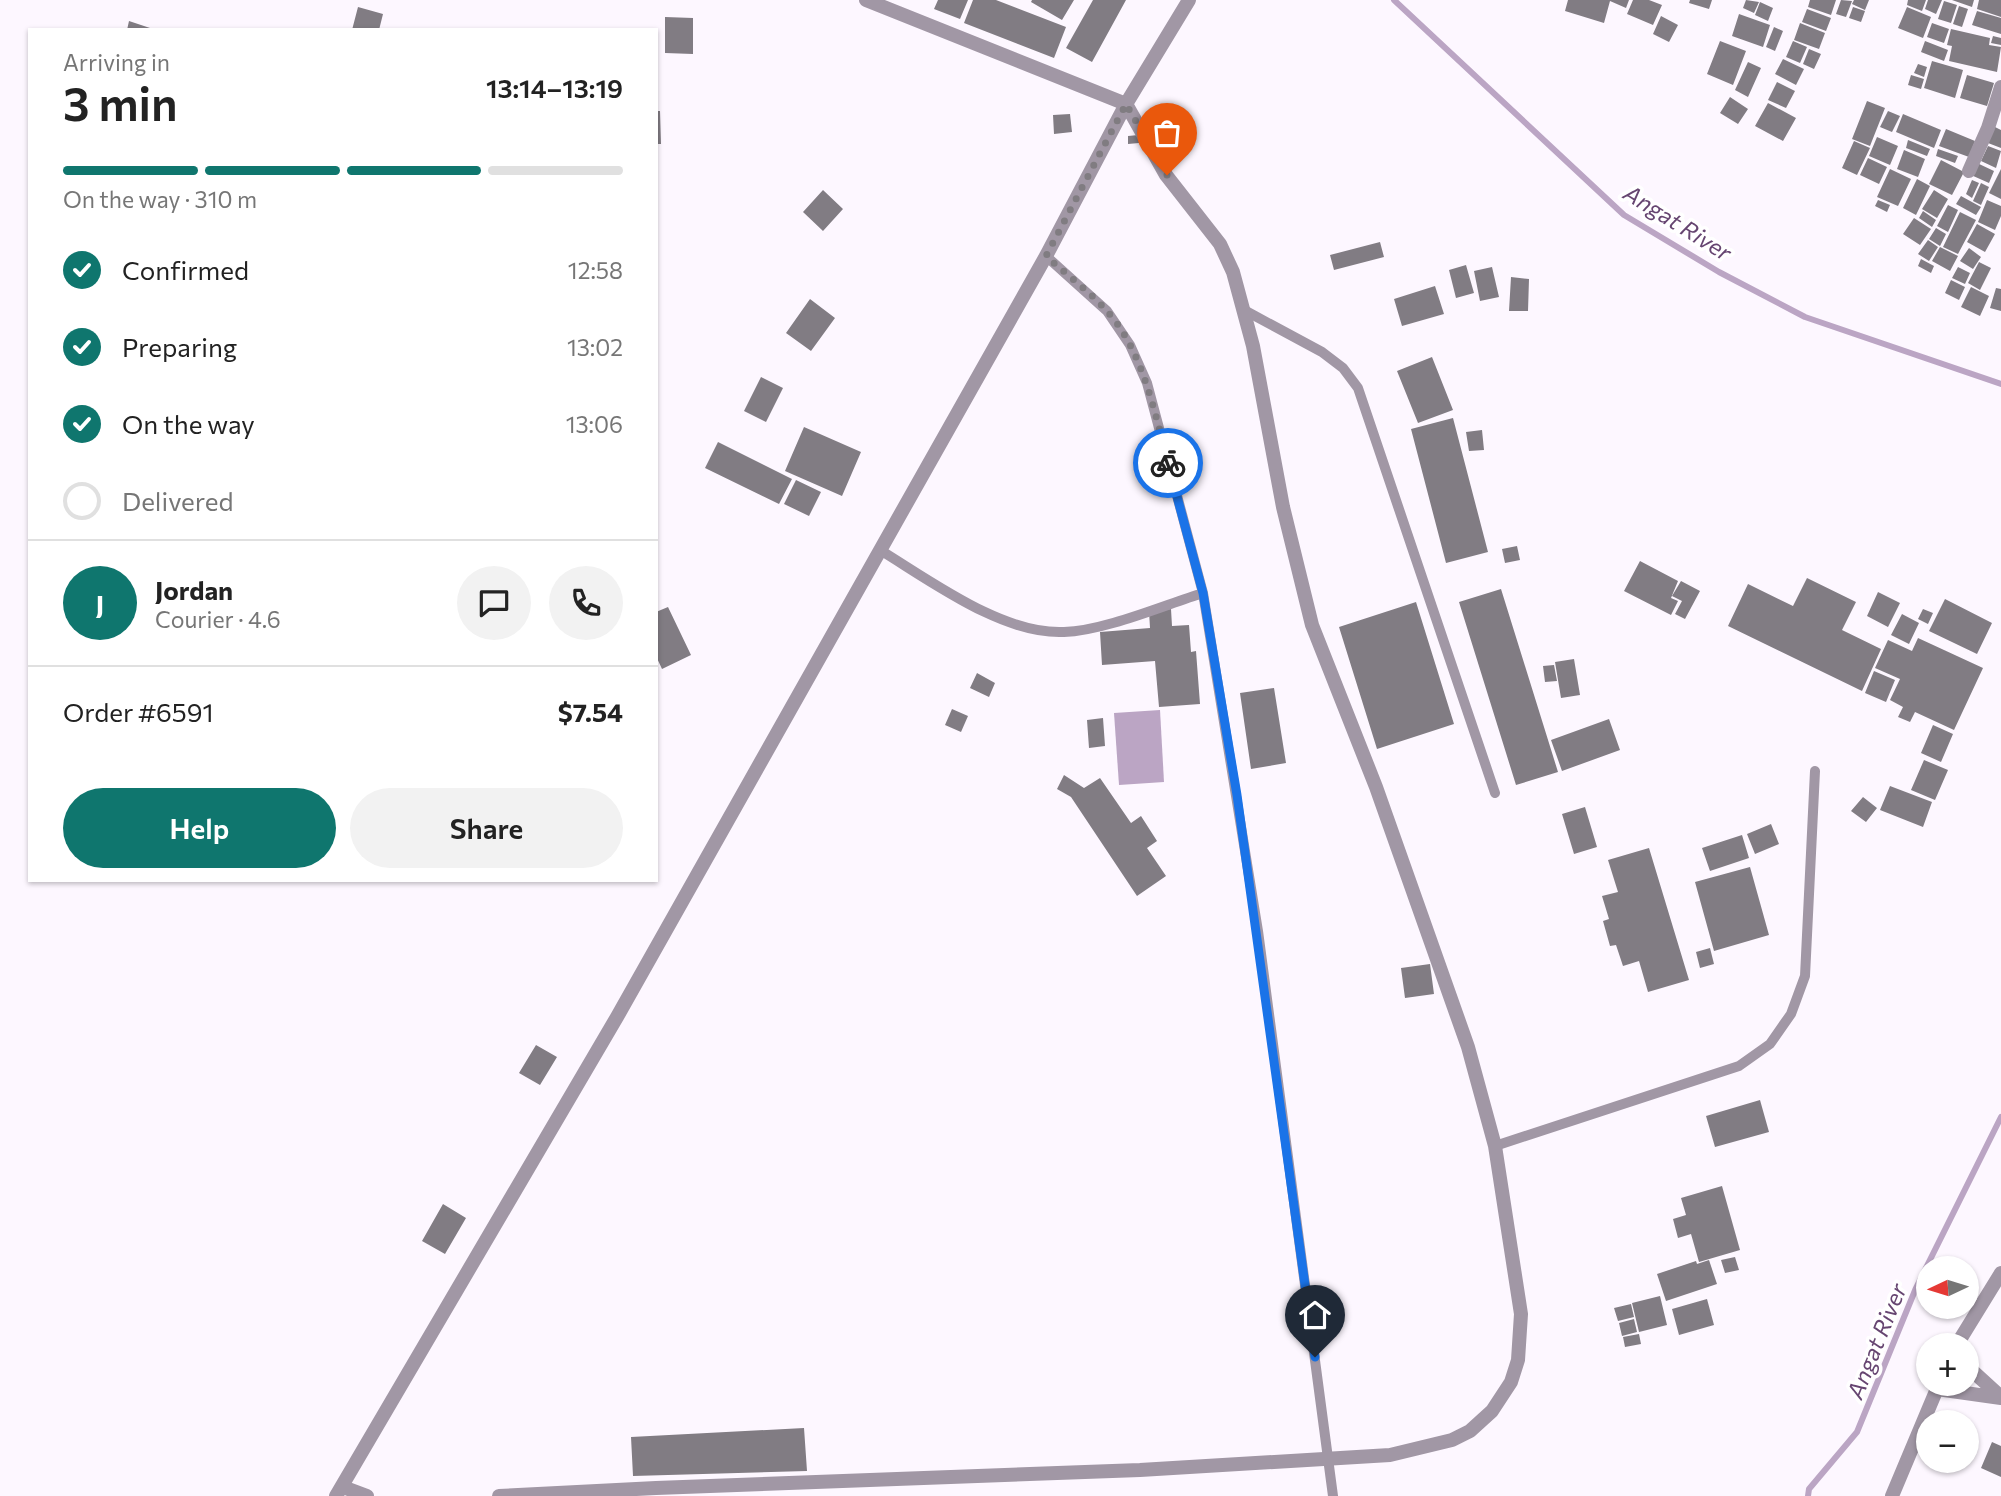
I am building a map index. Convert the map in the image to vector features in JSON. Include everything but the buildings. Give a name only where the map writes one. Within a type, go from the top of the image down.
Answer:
[{"type":"street","points":[[499,1496],[1140,1470],[1390,1455],[1452,1440],[1470,1431],[1492,1411],[1511,1382],[1518,1360],[1521,1314],[1495,1146],[1468,1046],[1376,787],[1312,625],[1283,507],[1253,346],[1233,272],[1220,244],[1167,175],[1126,104],[866,0]]},
{"type":"street","points":[[367,1496],[340,1491],[617,1017],[1046,256],[1126,104],[1189,0]]},
{"type":"street","points":[[1969,171],[1988,128],[2001,87]]},
{"type":"street","points":[[1964,1333],[2001,1273]]},
{"type":"street","points":[[1979,1377],[2001,1397]]},
{"type":"street","points":[[1979,1394],[2001,1397]]},
{"type":"street","points":[[1892,1496],[1934,1396]]},
{"type":"lane","points":[[1046,256],[1107,311],[1129,345],[1147,383],[1203,593],[1258,931],[1333,1496]]},
{"type":"lane","points":[[1244,310],[1322,352],[1343,368],[1359,388],[1495,793]]},
{"type":"lane","points":[[880,550],[969,603],[998,618],[1032,629],[1064,632],[1102,625],[1203,593]]},
{"type":"lane","points":[[1495,1146],[1739,1066],[1770,1044],[1791,1014],[1805,976],[1815,771]]},
{"type":"shaded area","points":[[1160,710],[1164,782],[1119,785],[1114,713]]},
{"type":"waterway","name":"Angat River","points":[[1394,0],[1624,215],[1719,272],[1805,317],[2001,384]]},
{"type":"waterway","name":"Angat River","points":[[1808,1496],[1809,1489],[1857,1432],[1916,1288],[2001,1117]]},
{"type":"way so far","points":[[1167,175],[1126,104],[1046,256],[1107,311],[1129,345],[1147,383],[1168,463]]},
{"type":"route","points":[[1168,463],[1203,593],[1237,795],[1258,931],[1315,1357]]}]
